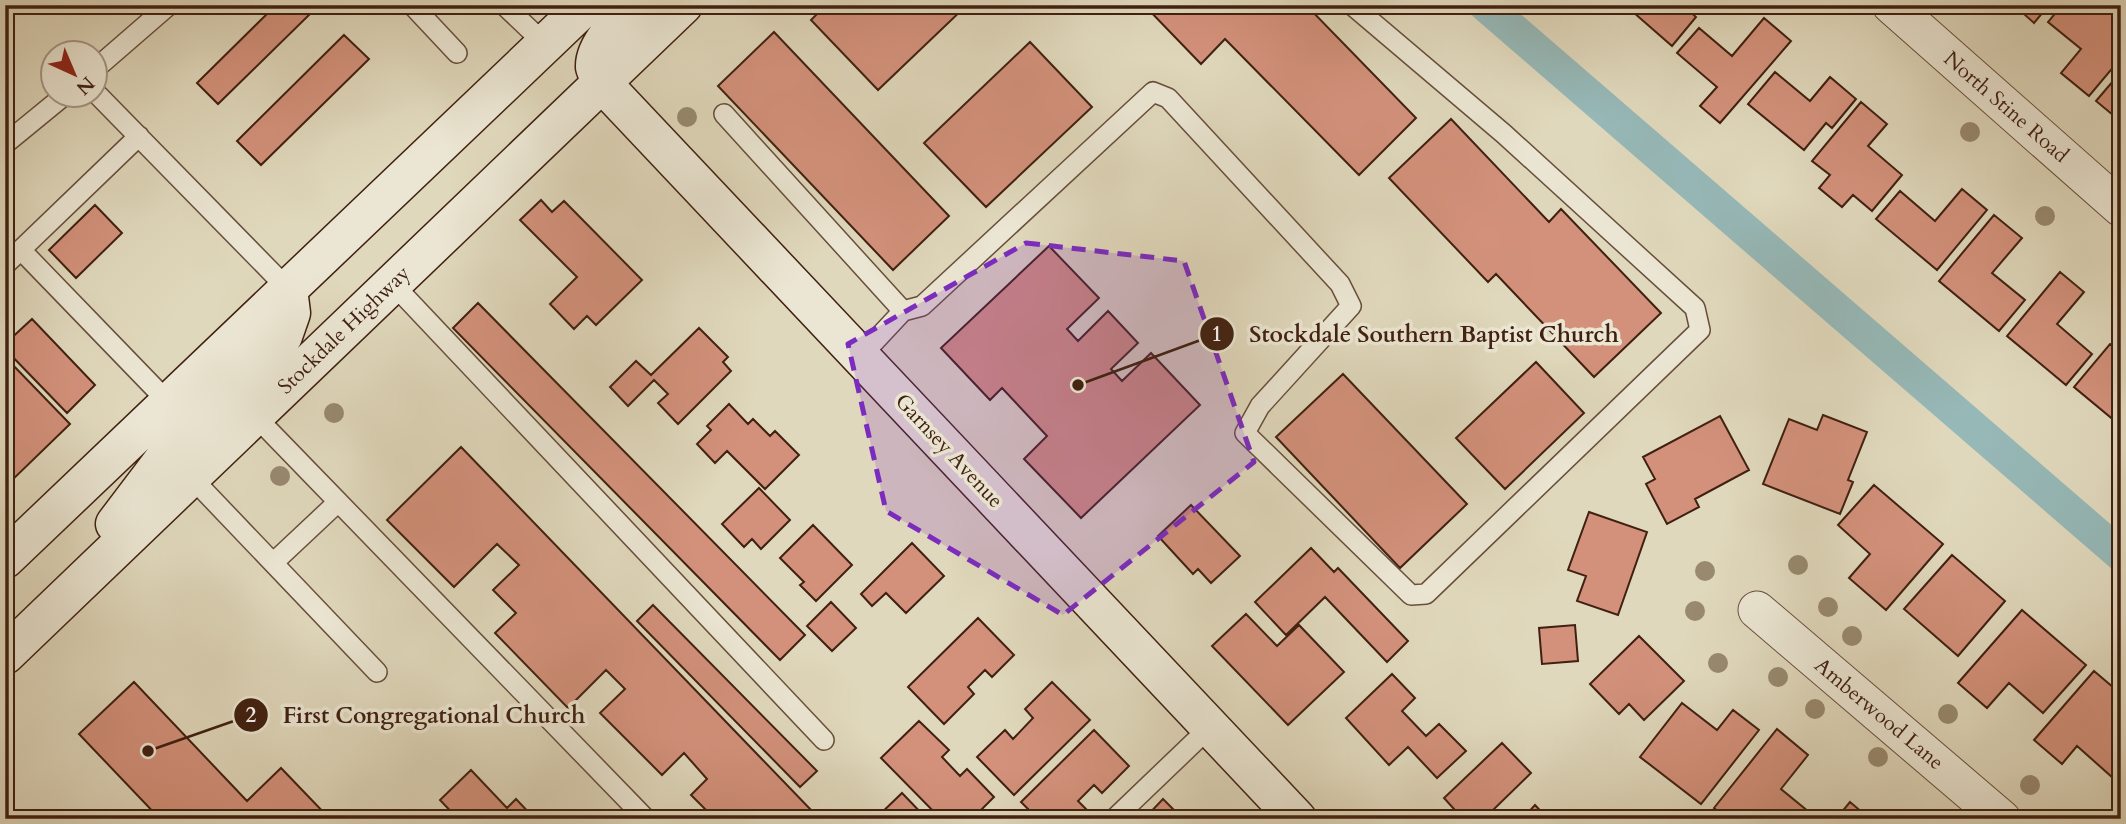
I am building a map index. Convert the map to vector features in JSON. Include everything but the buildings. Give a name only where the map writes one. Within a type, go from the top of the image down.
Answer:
[{"type":"main road","points":[[5,559],[586,5]]},
{"type":"main road","points":[[602,83],[595,68],[597,55],[613,29],[636,5]]},
{"type":"main road","name":"Stockdale Highway","points":[[5,655],[683,5]]},
{"type":"main road","name":"Garnsey Avenue","points":[[602,83],[1297,819]]},
{"type":"main road","points":[[75,588],[114,526],[168,454],[264,360],[283,336],[291,313],[288,289]]},
{"type":"street","name":"North Stine Road","points":[[1891,5],[2121,208]]},
{"type":"street","name":"Amberwood Lane","points":[[1757,610],[2002,819]]},
{"type":"lane","points":[[108,58],[169,5]]},
{"type":"lane","points":[[412,5],[457,53]]},
{"type":"lane","points":[[504,5],[545,44]]},
{"type":"lane","points":[[860,357],[903,311],[922,306],[1153,92],[1168,97],[1340,284],[1351,306],[1260,406],[1245,433],[1411,595],[1426,594],[1700,330],[1695,309],[1504,134],[1352,5]]},
{"type":"lane","points":[[108,105],[288,289]]},
{"type":"lane","points":[[5,144],[48,108]]},
{"type":"lane","points":[[724,114],[903,311]]},
{"type":"lane","points":[[5,265],[139,136]]},
{"type":"lane","points":[[21,250],[169,403]]},
{"type":"lane","points":[[392,283],[824,740]]},
{"type":"lane","points":[[255,416],[646,819]]},
{"type":"lane","points":[[190,476],[377,672]]},
{"type":"lane","points":[[273,563],[338,502]]},
{"type":"lane","points":[[1114,819],[1210,727]]},
{"type":"highlighted area","points":[[1026,243],[1184,261],[1254,462],[1063,615],[886,511],[848,344]]},
{"type":"waterway","points":[[1485,5],[2121,555]]},
{"type":"place","name":"Stockdale Southern Baptist Church","points":[[1078,385]]},
{"type":"place","name":"First Congregational Church","points":[[148,751]]}]
